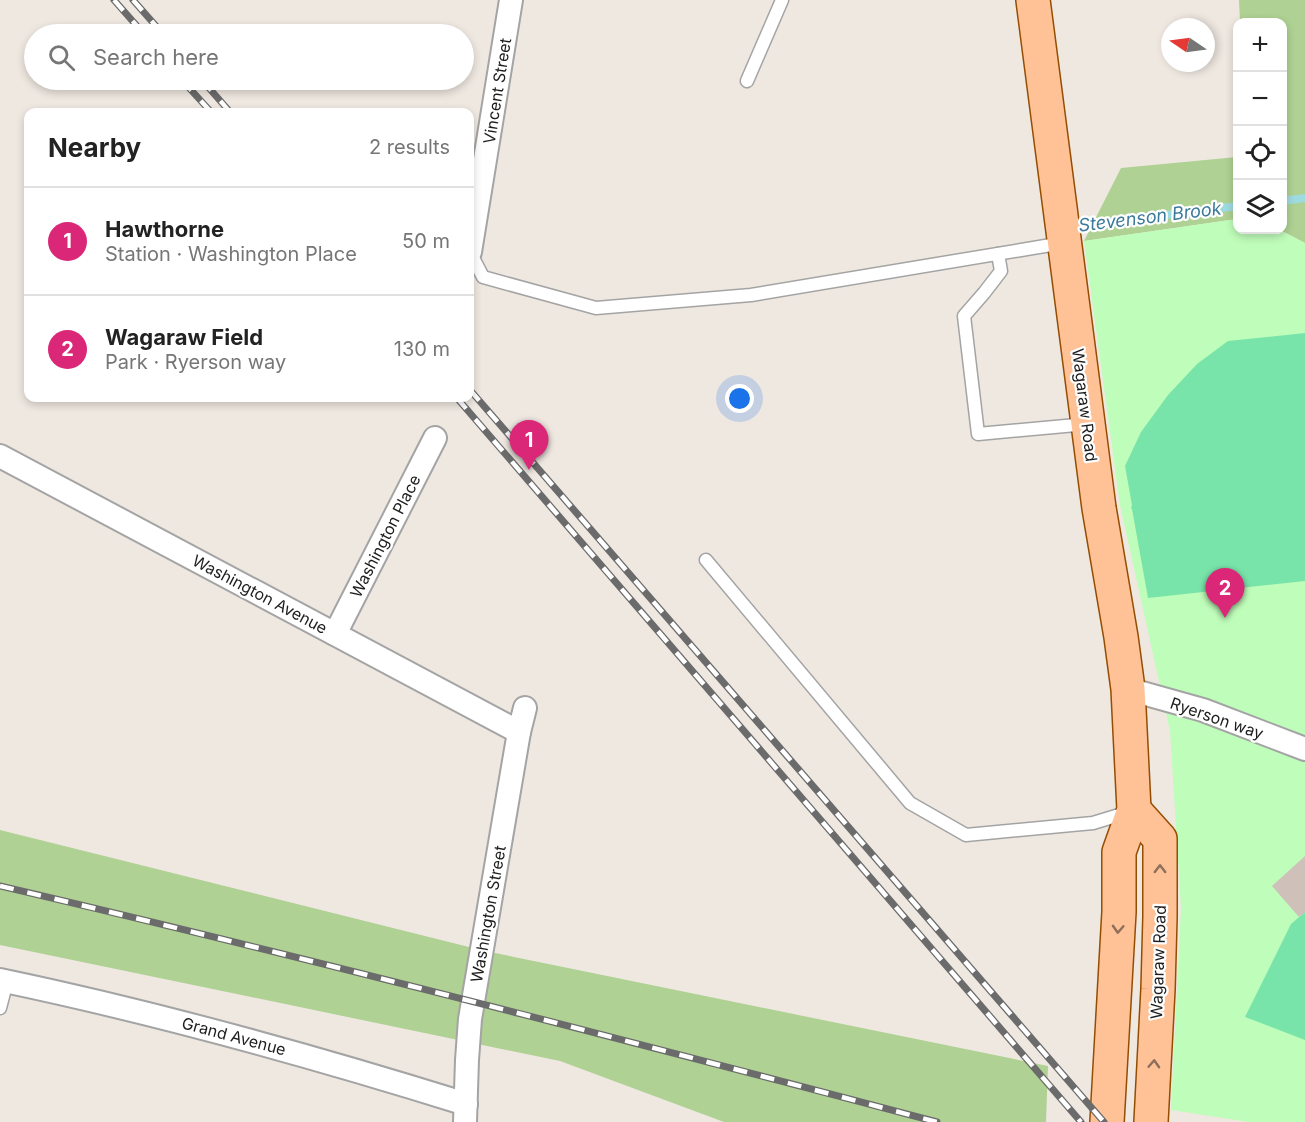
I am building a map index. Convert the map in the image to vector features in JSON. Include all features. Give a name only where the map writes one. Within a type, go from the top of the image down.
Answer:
[{"type":"main road","name":"Wagaraw Road","points":[[1033,0],[1099,508],[1128,689],[1134,810],[1119,852],[1119,912],[1107,1122]]},
{"type":"main road","name":"Wagaraw Road","points":[[1134,810],[1160,839],[1158,989],[1151,1122]]},
{"type":"street","name":"Vincent Street","points":[[474,227],[511,0]]},
{"type":"street","name":"Washington Place","points":[[335,634],[435,438]]},
{"type":"street","name":"Washington Avenue","points":[[1,459],[519,732]]},
{"type":"street","name":"Ryerson way","points":[[1128,689],[1203,710],[1305,749]]},
{"type":"street","name":"Washington Street","points":[[465,1113],[470,1019],[525,708]]},
{"type":"street","name":"Grand Avenue","points":[[3,980],[223,1033],[377,1076],[465,1113]]},
{"type":"lane","points":[[747,81],[783,0]]},
{"type":"lane","points":[[474,260],[483,277],[596,308],[751,295],[1065,242]]},
{"type":"lane","points":[[998,254],[1001,271],[964,316],[978,434],[1088,424]]},
{"type":"lane","points":[[706,560],[910,803],[966,835],[1093,823],[1134,810]]},
{"type":"lane","points":[[0,1008],[3,980]]},
{"type":"green space","points":[[1239,0],[1305,0],[1305,243],[1287,234],[1287,18],[1240,18]]},
{"type":"green space","points":[[1233,157],[1233,220],[1084,241],[1121,168]]},
{"type":"green space","points":[[1233,220],[1233,234],[1287,234],[1305,243],[1305,1122],[1249,1122],[1171,1110],[1181,908],[1170,731],[1120,505],[1084,241]]},
{"type":"green space","points":[[1305,333],[1305,581],[1148,598],[1125,466],[1141,432],[1168,395],[1197,364],[1228,341]]},
{"type":"green space","points":[[0,830],[485,951],[1048,1066],[1046,1122],[724,1122],[560,1061],[0,945]]},
{"type":"green space","points":[[1305,912],[1305,1040],[1245,1017],[1291,924]]},
{"type":"building","points":[[1305,856],[1305,912],[1299,917],[1272,886]]},
{"type":"waterway","name":"Stevenson Brook","points":[[1287,200],[1305,198]]},
{"type":"waterway","name":"Stevenson Brook","points":[[1069,227],[1233,207]]},
{"type":"railway","points":[[114,0],[135,24]]},
{"type":"railway","points":[[133,0],[154,24]]},
{"type":"railway","points":[[191,90],[207,108]]},
{"type":"railway","points":[[211,90],[226,108]]},
{"type":"railway","points":[[474,395],[1104,1122]]},
{"type":"railway","points":[[460,402],[1081,1122]]},
{"type":"railway","points":[[0,886],[235,942],[937,1122]]},
{"type":"place","name":"Hawthorne","points":[[529,470]]},
{"type":"place","name":"Wagaraw Field","points":[[1225,618]]}]
